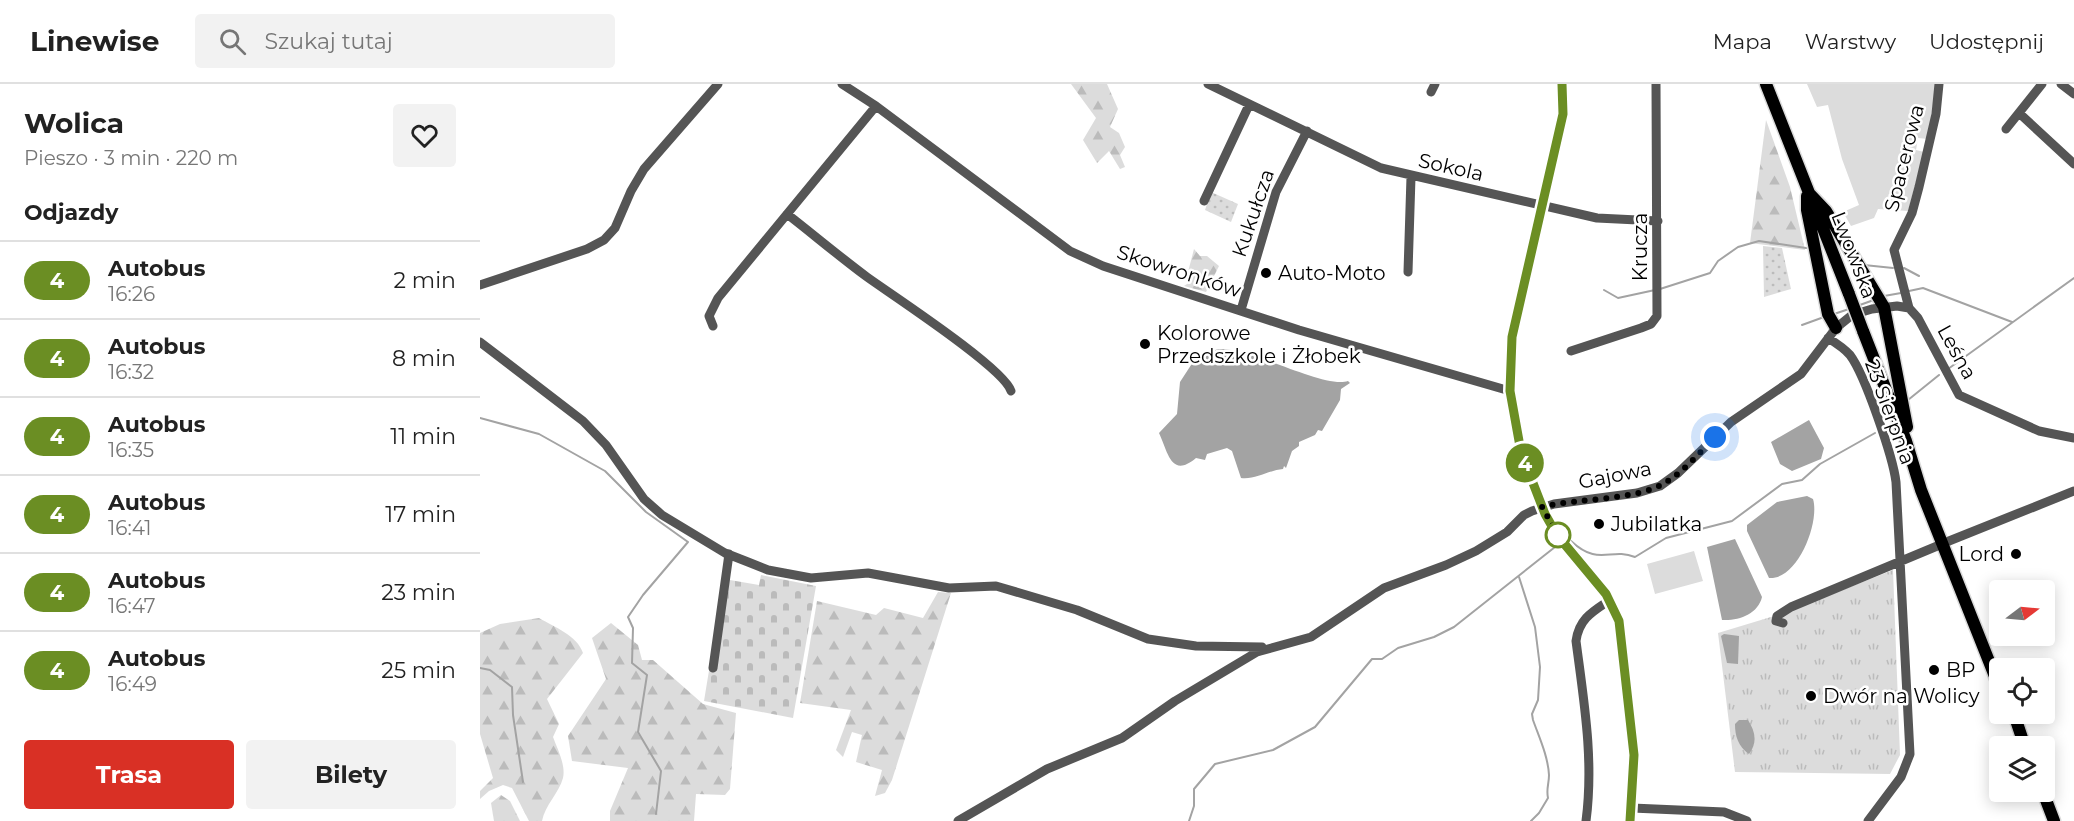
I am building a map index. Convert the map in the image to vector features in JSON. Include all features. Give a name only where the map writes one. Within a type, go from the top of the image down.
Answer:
[{"type":"main road","name":"Lwowska","points":[[1766,84],[1989,660]]},
{"type":"main road","points":[[1808,190],[1826,211],[1884,307],[1903,411],[1917,464]]},
{"type":"main road","points":[[1808,190],[1807,210],[1832,333]]},
{"type":"main road","name":"Lwowska","points":[[1906,441],[1917,464],[1945,543],[1994,658]]},
{"type":"main road","points":[[2047,802],[2054,821]]},
{"type":"street","points":[[480,285],[587,249],[604,240],[615,228],[634,185],[644,169],[718,84]]},
{"type":"street","name":"Skowronków","points":[[842,84],[876,106],[1070,251],[1102,266],[1510,391]]},
{"type":"street","name":"Sokola","points":[[1208,84],[1381,168],[1411,177],[1597,218],[1658,221]]},
{"type":"street","points":[[1562,84],[1563,114],[1525,272],[1512,337],[1510,391],[1521,452],[1542,507],[1563,542],[1610,600],[1622,631],[1634,755],[1630,821]]},
{"type":"street","name":"Krucza","points":[[1571,351],[1651,324],[1657,316],[1656,84]]},
{"type":"street","name":"Spacerowa","points":[[1909,308],[1897,270],[1894,250],[1912,213],[1936,112],[1939,84]]},
{"type":"street","points":[[2006,129],[2042,84]]},
{"type":"street","points":[[2061,84],[2074,94]]},
{"type":"street","points":[[1204,201],[1249,105]]},
{"type":"street","points":[[713,326],[709,316],[718,298],[876,106]]},
{"type":"street","points":[[2019,113],[2074,164]]},
{"type":"street","name":"Kukułcza","points":[[1241,310],[1276,192],[1306,131]]},
{"type":"street","points":[[1408,272],[1411,177]]},
{"type":"street","points":[[787,214],[868,277],[969,350],[1004,380],[1011,391]]},
{"type":"street","points":[[1884,307],[1909,308]]},
{"type":"street","name":"Gajowa","points":[[1268,647],[1303,640],[1325,630],[1374,593],[1476,551],[1506,532],[1524,515],[1542,507],[1637,493],[1669,481],[1728,424],[1804,371],[1832,333],[1847,318],[1861,311],[1884,307]]},
{"type":"street","name":"Leśna","points":[[1909,308],[1918,318],[1959,395],[2039,431],[2074,438]]},
{"type":"street","name":"23 Sierpnia","points":[[1832,333],[1851,357],[1891,456],[1896,482],[1910,754],[1901,777],[1869,821]]},
{"type":"street","points":[[480,342],[583,421],[606,445],[652,507],[729,555],[768,570],[811,578],[867,573],[949,588],[996,586],[1077,610],[1148,639],[1196,646],[1268,647]]},
{"type":"street","points":[[1783,623],[1776,621],[1777,616],[1791,607],[2074,491]]},
{"type":"street","points":[[1899,546],[1914,555]]},
{"type":"street","points":[[713,668],[729,555]]},
{"type":"street","points":[[1586,821],[1590,741],[1576,641],[1578,627],[1587,615],[1610,600]]},
{"type":"street","points":[[958,821],[1047,769],[1122,738],[1175,701],[1268,647]]},
{"type":"street","points":[[1632,808],[1724,812],[1747,821]]},
{"type":"green space","points":[[1071,84],[1107,84],[1118,109],[1110,127],[1119,133],[1125,147],[1120,155],[1125,167],[1120,169],[1109,151],[1097,163],[1083,140],[1096,118]]},
{"type":"green space","points":[[1807,84],[1936,84],[1928,139],[1918,138],[1916,150],[1924,152],[1908,211],[1878,209],[1874,218],[1851,226],[1843,212],[1859,205],[1842,159],[1828,105],[1817,107]]},
{"type":"green space","points":[[1766,120],[1790,187],[1805,250],[1750,243]]},
{"type":"green space","points":[[1211,192],[1238,204],[1231,222],[1205,210]]},
{"type":"green space","points":[[1763,246],[1782,248],[1791,289],[1764,297]]},
{"type":"green space","points":[[1194,249],[1200,256],[1207,256],[1219,266],[1206,292],[1184,286],[1190,282],[1188,272]]},
{"type":"green space","points":[[1694,551],[1703,581],[1655,594],[1647,564]]},
{"type":"green space","points":[[1893,570],[1900,755],[1890,774],[1735,772],[1718,633],[1787,612]]},
{"type":"green space","points":[[761,575],[816,586],[793,718],[704,701],[724,579],[759,585]]},
{"type":"green space","points":[[938,592],[951,593],[892,780],[885,793],[875,796],[882,770],[856,762],[862,735],[852,732],[843,757],[836,750],[851,710],[800,703],[817,601],[876,615],[884,608],[923,618]]},
{"type":"green space","points":[[539,618],[570,636],[583,653],[547,699],[559,724],[553,737],[564,773],[542,821],[529,821],[512,788],[503,785],[489,791],[480,799],[480,791],[493,778],[480,734],[480,633],[500,624]]},
{"type":"green space","points":[[611,623],[638,645],[642,660],[653,660],[703,704],[736,713],[730,789],[725,795],[696,794],[694,821],[610,821],[610,811],[628,768],[572,761],[568,736],[606,679],[592,638]]},
{"type":"green space","points":[[501,795],[510,801],[520,821],[494,821],[491,803]]},
{"type":"shaded area","points":[[1219,349],[1233,350],[1322,379],[1350,383],[1341,389],[1340,400],[1322,431],[1318,430],[1315,435],[1299,442],[1299,446],[1292,451],[1286,468],[1284,466],[1283,469],[1251,478],[1241,478],[1232,451],[1227,448],[1207,454],[1205,460],[1196,458],[1181,466],[1171,460],[1168,455],[1159,433],[1177,414],[1180,382],[1193,362],[1204,353]]},
{"type":"shaded area","points":[[1809,420],[1824,448],[1821,459],[1792,471],[1780,464],[1771,442]]},
{"type":"shaded area","points":[[1807,496],[1813,499],[1814,509],[1810,535],[1804,548],[1798,560],[1789,570],[1780,576],[1769,578],[1747,531],[1747,525],[1777,502]]},
{"type":"shaded area","points":[[1735,539],[1762,597],[1756,608],[1747,615],[1722,620],[1707,547]]},
{"type":"shaded area","points":[[1724,634],[1739,636],[1738,664],[1727,663],[1721,636]]},
{"type":"shaded area","points":[[1739,720],[1748,720],[1754,732],[1754,745],[1749,754],[1742,748],[1737,737],[1735,724]]},
{"type":"waterway","points":[[1660,289],[1710,273],[1718,261],[1738,247],[1759,241],[1806,248]]},
{"type":"waterway","points":[[1864,265],[1893,268]]},
{"type":"waterway","points":[[1904,268],[1919,276]]},
{"type":"waterway","points":[[1948,369],[2074,278]]},
{"type":"waterway","points":[[1909,291],[1923,288],[2012,322]]},
{"type":"waterway","points":[[1604,290],[1618,298],[1655,290]]},
{"type":"waterway","points":[[1884,296],[1901,293]]},
{"type":"waterway","points":[[1857,306],[1871,301]]},
{"type":"waterway","points":[[1834,314],[1849,309]]},
{"type":"waterway","points":[[1802,325],[1824,317]]},
{"type":"waterway","points":[[1908,400],[1939,375]]},
{"type":"waterway","points":[[480,418],[539,434],[605,471],[646,512],[688,542],[643,595],[628,617],[633,628],[632,663],[647,675],[638,732],[661,771],[656,814]]},
{"type":"waterway","points":[[1571,541],[1589,553],[1635,557],[1666,538],[1732,521],[1782,484],[1802,480],[1820,464],[1875,433]]},
{"type":"waterway","points":[[1189,821],[1194,806],[1194,789],[1215,764],[1273,750],[1315,727],[1372,659],[1382,659],[1398,648],[1434,637],[1454,627],[1555,547]]},
{"type":"waterway","points":[[1519,577],[1535,627],[1540,667],[1538,700],[1532,714],[1549,775],[1548,798],[1531,821]]},
{"type":"waterway","points":[[480,668],[490,670],[512,687],[513,715],[523,782]]},
{"type":"bus line","name":"4","points":[[1562,84],[1563,114],[1545,197],[1525,272],[1512,337],[1510,391],[1521,452],[1545,514],[1557,535],[1606,594],[1622,631],[1634,755],[1630,821]]},
{"type":"place","name":"Auto-Moto","points":[[1266,273]]},
{"type":"place","name":"Kolorowe Przedszkole i Żłobek","points":[[1145,344]]},
{"type":"place","name":"Jubilatka","points":[[1599,524]]},
{"type":"place","name":"Lord","points":[[2016,554]]},
{"type":"place","name":"BP","points":[[1934,670]]},
{"type":"place","name":"Dwór na Wolicy","points":[[1811,696]]},
{"type":"route","points":[[1558,535],[1542,507],[1637,493],[1660,486],[1678,473],[1715,437]]}]
